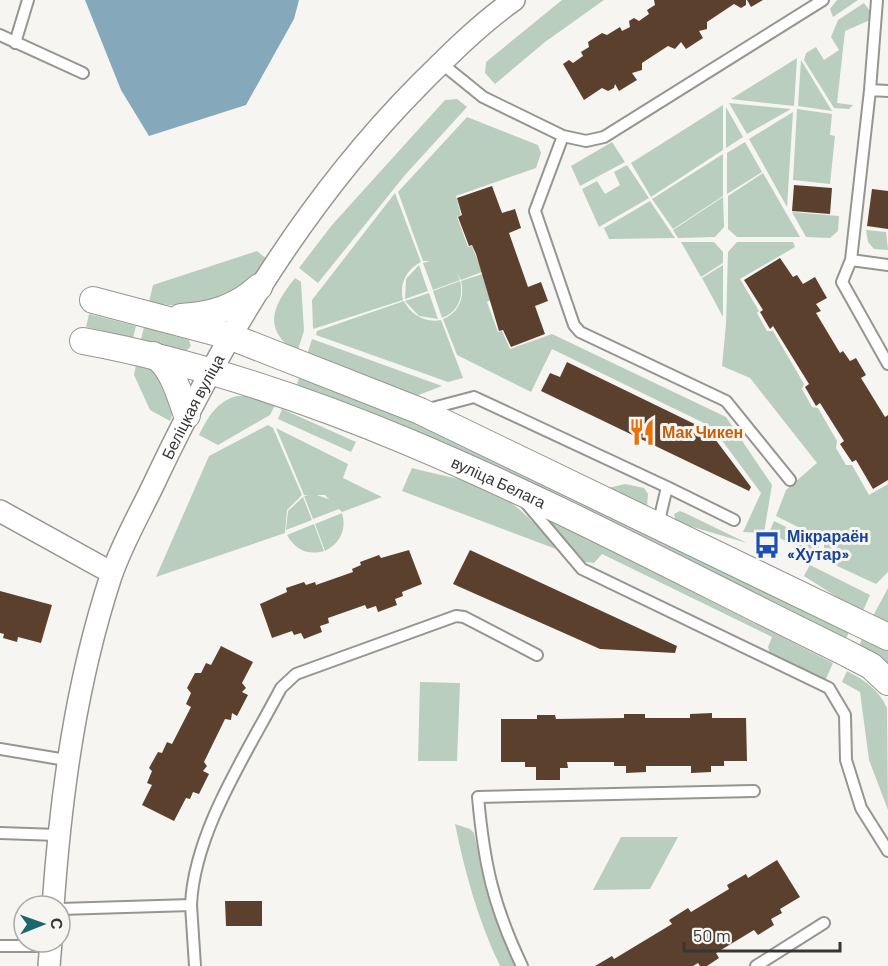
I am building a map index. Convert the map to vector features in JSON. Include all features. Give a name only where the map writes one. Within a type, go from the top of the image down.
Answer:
[{"type":"street","name":"Беліцкая вуліца","points":[[53,894],[66,760],[91,645],[112,573],[187,415],[229,336],[259,287],[362,146],[441,63],[493,15],[514,0]]},
{"type":"street","points":[[162,318],[218,313],[236,304],[259,287]]},
{"type":"street","name":"вуліца Белага","points":[[93,300],[229,336],[420,411],[888,637]]},
{"type":"street","name":"вуліца Белага","points":[[83,341],[153,355],[211,371],[330,411],[400,438],[514,490],[846,653],[871,666],[888,682]]},
{"type":"street","points":[[153,355],[159,358],[168,371],[187,415]]},
{"type":"street","points":[[0,511],[112,573]]},
{"type":"lane","points":[[15,43],[28,0]]},
{"type":"lane","points":[[441,63],[483,97],[563,136],[586,141],[604,137],[823,0]]},
{"type":"lane","points":[[877,0],[870,90],[851,260],[842,282],[888,364]]},
{"type":"lane","points":[[0,34],[83,73]]},
{"type":"lane","points":[[870,90],[888,91]]},
{"type":"lane","points":[[563,136],[535,211],[574,325],[580,332],[729,404],[790,480]]},
{"type":"lane","points":[[851,260],[888,265]]},
{"type":"lane","points":[[420,411],[474,397],[734,520]]},
{"type":"lane","points":[[658,525],[668,487]]},
{"type":"lane","points":[[514,490],[582,569],[829,688],[845,715],[846,760],[861,808],[888,851]]},
{"type":"lane","points":[[195,966],[191,905],[193,873],[208,828],[281,688],[296,674],[456,616],[464,617],[537,655]]},
{"type":"lane","points":[[0,749],[66,760]]},
{"type":"lane","points":[[522,966],[496,909],[483,853],[478,797],[754,791]]},
{"type":"lane","points":[[0,833],[58,835]]},
{"type":"lane","points":[[72,909],[191,905]]},
{"type":"lane","points":[[756,966],[824,923]]},
{"type":"green space","points":[[562,0],[604,0],[545,42],[495,84],[485,73],[486,62]]},
{"type":"green space","points":[[837,0],[858,0],[833,17],[830,9]]},
{"type":"green space","points":[[864,3],[870,11],[870,20],[845,31],[837,103],[853,105],[849,109],[834,108],[804,60],[806,53],[816,47],[824,60],[839,50],[831,37],[838,20]]},
{"type":"green space","points":[[797,58],[794,106],[731,99]]},
{"type":"green space","points":[[801,60],[832,111],[798,106]]},
{"type":"green space","points":[[457,99],[467,107],[405,175],[318,283],[299,268],[332,225],[445,100]]},
{"type":"green space","points":[[729,103],[791,109],[747,134]]},
{"type":"green space","points":[[723,105],[723,150],[651,197],[631,163]]},
{"type":"green space","points":[[726,107],[743,137],[726,148]]},
{"type":"green space","points":[[797,109],[832,114],[830,135],[835,136],[830,184],[793,180]]},
{"type":"green space","points":[[793,112],[787,207],[749,139]]},
{"type":"green space","points":[[467,117],[538,145],[541,153],[536,168],[456,196],[461,215],[457,217],[468,247],[472,246],[482,272],[461,280],[456,272],[460,280],[433,290],[423,263],[430,261],[423,261],[398,192]]},
{"type":"green space","points":[[612,142],[625,162],[580,186],[571,166]]},
{"type":"green space","points":[[745,142],[762,172],[727,194],[727,153]]},
{"type":"green space","points":[[723,154],[723,196],[673,229],[652,199]]},
{"type":"green space","points":[[627,165],[649,198],[599,227],[582,189],[597,181],[605,194],[620,185],[614,172]]},
{"type":"green space","points":[[763,173],[800,237],[737,237],[728,229],[728,196]]},
{"type":"green space","points":[[395,193],[421,262],[405,277],[402,288],[403,300],[313,329],[312,300]]},
{"type":"green space","points":[[723,197],[724,227],[715,237],[678,238],[673,230]]},
{"type":"green space","points":[[650,201],[675,238],[609,239],[604,228]]},
{"type":"green space","points":[[792,212],[839,216],[838,231],[830,238],[806,237]]},
{"type":"green space","points":[[866,230],[886,232],[888,250],[874,249],[868,242]]},
{"type":"green space","points":[[681,242],[714,242],[723,252],[723,263],[701,277]]},
{"type":"green space","points":[[737,242],[793,242],[795,247],[740,279],[759,311],[757,313],[767,331],[773,331],[804,384],[802,389],[812,407],[818,408],[837,441],[836,448],[846,465],[852,465],[869,495],[888,484],[888,572],[876,584],[824,560],[824,540],[776,516],[786,490],[817,463],[750,378],[722,366],[728,252]]},
{"type":"green space","points":[[257,251],[268,260],[257,274],[231,294],[200,304],[166,305],[149,302],[153,285]]},
{"type":"green space","points":[[419,265],[428,291],[405,299],[406,279]]},
{"type":"green space","points":[[723,265],[723,317],[702,278]]},
{"type":"green space","points":[[482,274],[490,300],[487,302],[498,332],[502,331],[510,349],[552,334],[726,417],[772,485],[764,533],[743,532],[761,493],[712,427],[552,349],[531,392],[457,355],[443,319],[453,313],[460,304],[461,281]]},
{"type":"green space","points":[[295,278],[301,282],[304,331],[297,353],[278,335],[274,317],[276,307]]},
{"type":"green space","points":[[460,281],[461,293],[456,308],[442,318],[433,291]]},
{"type":"green space","points":[[429,293],[438,319],[419,316],[405,301]]},
{"type":"green space","points":[[404,301],[419,317],[435,321],[441,320],[463,378],[448,382],[316,335],[317,331]]},
{"type":"green space","points":[[89,314],[136,326],[133,338],[86,327]]},
{"type":"green space","points":[[144,327],[189,340],[191,346],[185,352],[141,339]]},
{"type":"green space","points":[[312,339],[442,386],[411,398],[306,358]]},
{"type":"green space","points":[[136,365],[153,370],[163,380],[170,394],[172,415],[170,421],[150,410],[134,375]]},
{"type":"green space","points":[[299,378],[360,399],[455,440],[849,632],[845,641],[296,387]]},
{"type":"green space","points":[[237,396],[249,396],[275,405],[270,415],[218,445],[199,435],[219,406]]},
{"type":"green space","points":[[282,409],[356,442],[351,452],[278,419]]},
{"type":"green space","points":[[268,425],[273,428],[302,495],[287,510],[285,533],[156,577],[209,456]]},
{"type":"green space","points":[[276,428],[348,464],[343,478],[382,497],[342,512],[325,495],[304,495]]},
{"type":"green space","points":[[412,468],[481,486],[503,497],[523,512],[556,549],[402,491]]},
{"type":"green space","points":[[625,484],[644,488],[648,494],[647,508],[608,488]]},
{"type":"green space","points":[[314,494],[331,500],[339,509],[313,519],[304,496]]},
{"type":"green space","points":[[303,497],[312,520],[286,530],[288,511]]},
{"type":"green space","points":[[680,511],[747,543],[676,522],[674,514]]},
{"type":"green space","points":[[342,513],[344,525],[341,535],[335,544],[325,551],[315,524]]},
{"type":"green space","points":[[543,516],[833,663],[825,681],[770,654],[768,647],[772,637],[602,554],[594,563],[585,562]]},
{"type":"green space","points":[[774,521],[819,543],[819,557],[769,533]]},
{"type":"green space","points":[[314,524],[324,551],[312,553],[302,550],[287,535]]},
{"type":"green space","points":[[810,565],[870,595],[862,613],[804,576]]},
{"type":"green space","points":[[888,588],[888,626],[872,618]]},
{"type":"green space","points":[[862,639],[888,651],[888,664],[859,646]]},
{"type":"green space","points":[[847,671],[871,686],[887,708],[888,810],[869,760],[860,692],[842,682]]},
{"type":"green space","points":[[420,682],[460,683],[457,761],[418,761]]},
{"type":"green space","points":[[455,824],[470,829],[474,833],[485,887],[515,966],[500,966],[492,949],[473,896]]},
{"type":"green space","points":[[621,837],[678,837],[650,889],[593,890]]},
{"type":"water","points":[[85,0],[299,0],[294,19],[246,105],[149,136],[121,90]]},
{"type":"building","points":[[654,0],[746,0],[746,5],[741,8],[734,4],[707,22],[707,29],[699,31],[703,38],[686,49],[681,42],[675,49],[668,46],[642,63],[642,70],[632,73],[637,80],[619,91],[615,84],[614,88],[608,91],[602,88],[584,100],[563,64],[569,60],[573,63],[583,56],[581,52],[589,47],[588,42],[602,33],[607,35],[620,27],[622,31],[630,27],[629,21],[634,18],[639,21],[649,14],[647,10],[655,5]]},
{"type":"building","points":[[747,0],[763,0],[751,7]]},
{"type":"building","points":[[794,185],[832,188],[830,214],[792,211]]},
{"type":"building","points":[[492,186],[502,213],[515,209],[521,228],[509,233],[528,287],[541,282],[548,301],[535,306],[545,334],[511,347],[503,330],[499,331],[476,254],[472,245],[469,246],[458,217],[462,215],[457,198]]},
{"type":"building","points":[[872,189],[888,191],[888,229],[867,226]]},
{"type":"building","points":[[780,258],[793,277],[797,275],[803,284],[815,277],[827,298],[816,304],[821,311],[816,313],[840,353],[843,351],[850,361],[856,358],[866,375],[861,378],[885,417],[888,415],[888,480],[873,489],[856,460],[852,462],[840,444],[844,441],[820,403],[816,406],[805,387],[809,384],[773,326],[770,329],[760,312],[763,310],[744,280]]},
{"type":"building","points":[[567,362],[709,431],[751,487],[749,491],[541,391],[550,373],[560,377]]},
{"type":"building","points":[[409,550],[422,584],[402,592],[403,596],[395,599],[397,605],[378,612],[376,606],[367,609],[365,605],[328,618],[329,623],[320,626],[322,632],[304,639],[301,633],[294,635],[292,631],[272,638],[260,604],[287,592],[286,588],[304,582],[306,585],[315,582],[316,585],[353,572],[352,569],[361,565],[360,562],[379,555],[381,558]]},
{"type":"building","points":[[470,550],[677,646],[675,653],[600,649],[453,584]]},
{"type":"building","points":[[0,591],[52,605],[41,643],[18,637],[17,642],[3,638],[4,634],[0,633]]},
{"type":"building","points":[[221,646],[253,662],[242,683],[246,688],[242,692],[248,695],[237,716],[232,713],[231,720],[225,719],[204,762],[207,766],[203,771],[209,774],[199,794],[193,792],[190,799],[186,798],[174,821],[142,805],[152,785],[147,783],[152,771],[149,768],[158,752],[162,753],[167,742],[172,744],[191,707],[186,704],[191,693],[187,688],[195,673],[201,673],[206,663],[211,665]]},
{"type":"building","points":[[712,713],[712,718],[746,718],[747,761],[724,761],[724,766],[711,766],[711,772],[691,773],[691,766],[646,766],[646,772],[626,773],[626,766],[614,766],[614,762],[567,762],[568,768],[560,768],[560,780],[536,780],[536,767],[525,767],[525,762],[501,762],[501,719],[537,719],[537,715],[555,715],[556,719],[624,718],[624,714],[645,714],[645,718],[690,718],[690,714]]},
{"type":"building","points":[[777,860],[800,897],[780,909],[782,913],[771,919],[774,925],[758,935],[754,930],[716,953],[719,958],[707,966],[700,966],[698,963],[693,966],[595,966],[612,956],[614,959],[672,924],[669,920],[688,908],[691,912],[729,889],[727,885],[746,874],[748,878]]},
{"type":"building","points":[[225,901],[262,901],[262,926],[226,926]]},
{"type":"place","name":"Мак Чикен","points":[[642,432]]},
{"type":"place","name":"Мікрараён «Хутар»","points":[[767,545]]}]
